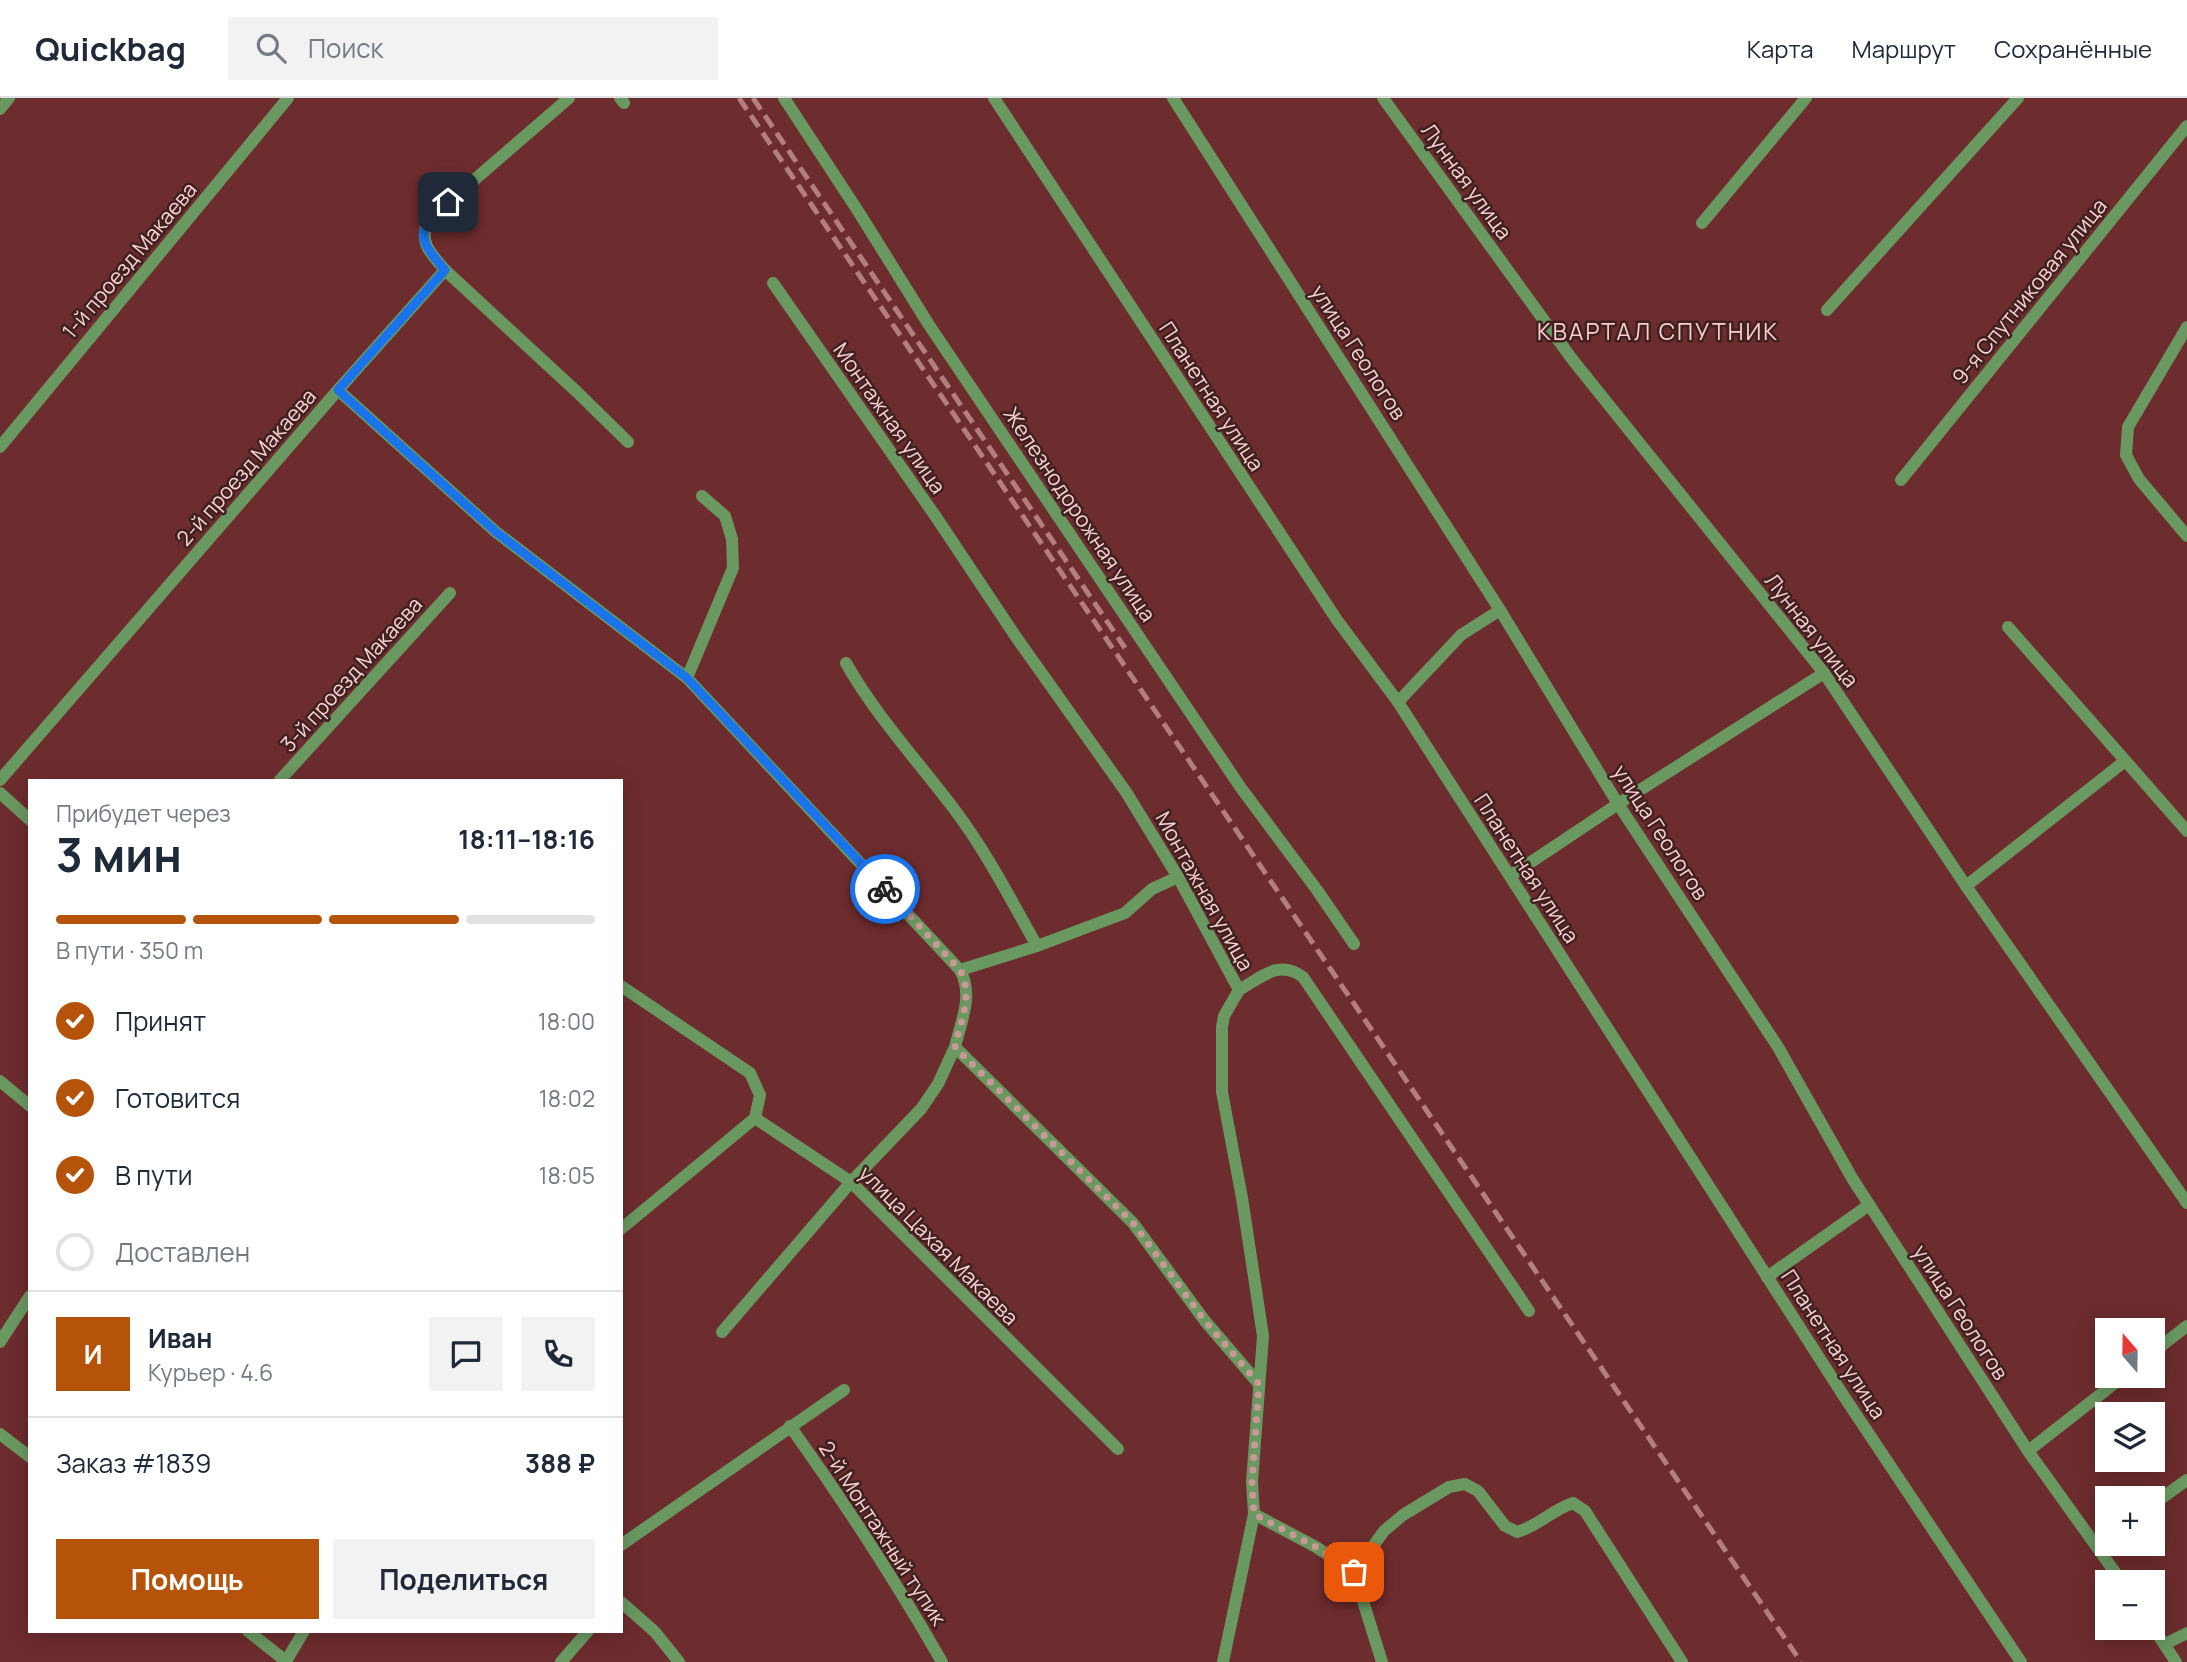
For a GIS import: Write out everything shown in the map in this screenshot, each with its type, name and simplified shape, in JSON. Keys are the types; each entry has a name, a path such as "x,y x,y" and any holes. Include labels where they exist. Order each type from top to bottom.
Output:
{"street":[{"path":"0,109 9,98"},
{"name":"1-й проезд Макаева","path":"0,447 288,98"},
{"path":"569,98 428,220 423,233 427,249 445,270 577,391 628,442"},
{"name":"Железнодорожная улица","path":"784,98 929,325 1241,788 1317,890 1353,944"},
{"name":"Планетная улица","path":"994,98 1337,621 1398,702 1767,1276 2021,1662"},
{"name":"улица Геологов","path":"1173,98 1500,610 1618,804 1778,1047 1869,1205 2028,1451 2095,1533"},
{"name":"Лунная улица","path":"1383,98 1572,359 1825,673 1966,886 2187,1203"},
{"path":"1702,223 1806,98"},
{"path":"1827,310 2018,98"},
{"name":"9-я Спутниковая улица","path":"1901,480 2187,127"},
{"name":"2-й проезд Макаева","path":"0,780 445,270"},
{"name":"Монтажная улица","path":"773,283 1126,792 1178,877 1239,990 1224,1016 1222,1082 1263,1336 1252,1482 1254,1514 1223,1662"},
{"path":"2187,327 2128,427 2126,455 2139,479 2187,536"},
{"path":"338,390 496,532 687,678 960,970 967,982 967,996 955,1047 938,1084 920,1110 851,1182 722,1332"},
{"path":"687,678 733,568 732,539 725,516 702,496"},
{"name":"3-й проезд Макаева","path":"281,779 450,593"},
{"path":"1398,702 1461,635 1500,610"},
{"path":"2008,627 2187,831"},
{"path":"846,663 880,716 954,810 981,850 1037,946"},
{"path":"1510,876 1825,673"},
{"path":"1966,886 2125,761"},
{"path":"0,793 28,818"},
{"path":"960,970 1037,946 1125,913 1152,889 1178,877"},
{"path":"1239,990 1279,968 1291,968 1303,977 1529,1311"},
{"path":"623,987 750,1073 760,1095 755,1118 623,1226"},
{"path":"955,1047 1133,1223 1205,1321 1259,1384"},
{"path":"0,1081 28,1104"},
{"name":"улица Цахая Макаева","path":"755,1118 851,1182 1118,1449"},
{"path":"1767,1276 1869,1205"},
{"path":"0,1342 28,1299"},
{"path":"2165,1343 2187,1326"},
{"path":"2028,1451 2109,1388"},
{"path":"623,1544 844,1390"},
{"name":"2-й Монтажный тупик","path":"790,1426 886,1567 942,1662"},
{"path":"0,1434 28,1455"},
{"path":"2165,1496 2187,1480"},
{"path":"1354,1572 1384,1531 1449,1487 1465,1484 1478,1491 1505,1525 1517,1532 1532,1528 1558,1508 1573,1503 1585,1511 1682,1662"},
{"path":"1254,1514 1316,1547 1354,1572 1382,1662"},
{"path":"623,1604 656,1632 679,1662"},
{"path":"250,1633 286,1662 302,1633"},
{"path":"561,1662 585,1633"},
{"path":"2165,1644 2187,1633"},
{"path":"2162,1640 2176,1662"}],"railway":[{"path":"739,98 1801,1662"},
{"path":"753,98 1125,648"}],"way so far":[{"path":"885,889 960,970 967,982 965,1010 955,1047 1133,1223 1205,1321 1259,1384 1252,1482 1254,1514 1316,1547 1354,1572"}],"district":[{"name":"КВАРТАЛ СПУТНИК","path":"1658,331"}],"route":[{"path":"448,202 428,220 423,233 427,249 445,270 338,390 496,532 687,678 885,889"}]}
